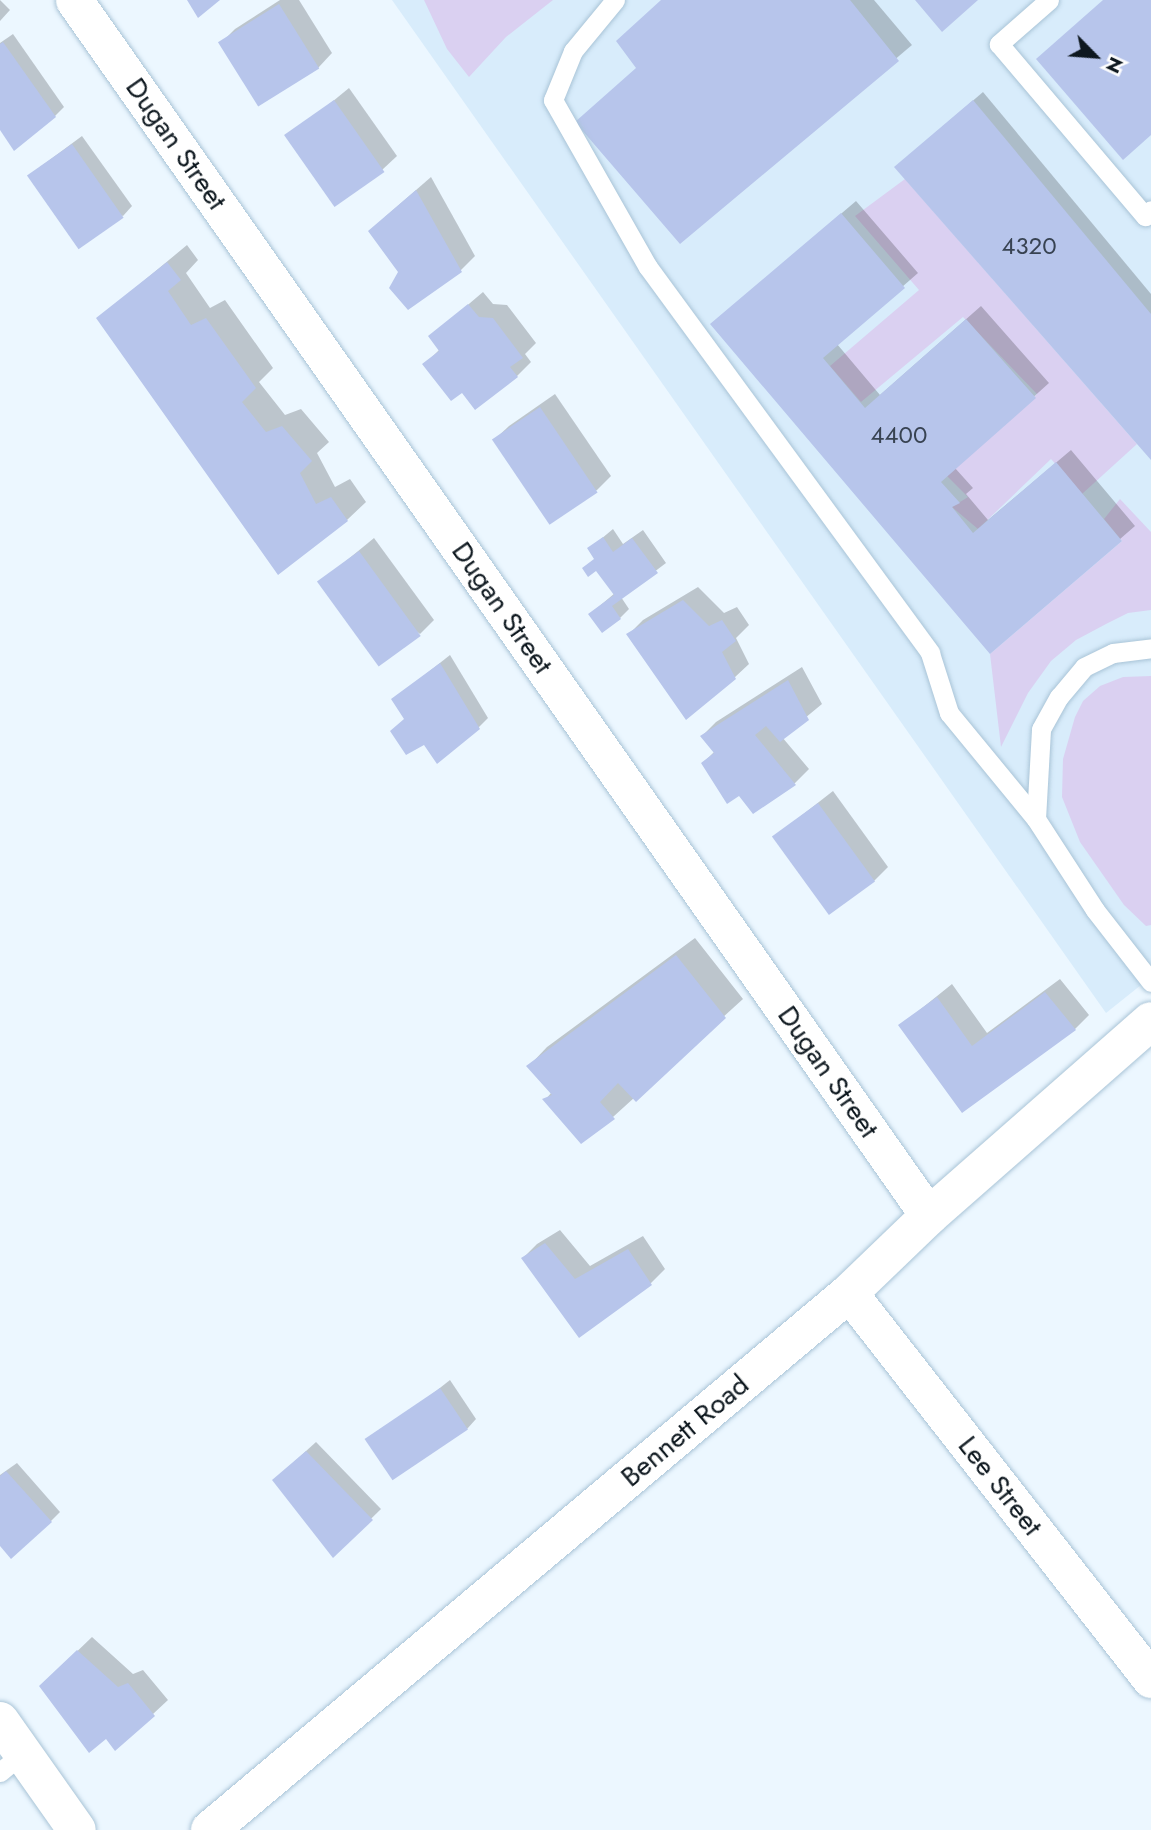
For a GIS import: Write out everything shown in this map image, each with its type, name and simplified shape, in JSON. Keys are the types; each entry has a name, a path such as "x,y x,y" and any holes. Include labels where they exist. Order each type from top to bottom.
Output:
{"street":[{"name":"Dugan Street","path":"74,0 929,1216"},
{"name":"Bennett Road","path":"210,1830 849,1293 929,1216 1151,1021"},
{"name":"Lee Street","path":"849,1293 1151,1679"},
{"path":"0,1721 11,1763 78,1830"}],"lane":[{"path":"615,0 573,51 553,100 648,267 930,653 949,713 1036,818 1095,910 1151,982"},
{"path":"1049,0 999,44 1144,216 1151,210"},
{"path":"1036,818 1041,729 1059,697 1084,667 1113,653 1151,648"}],"shaded area":[{"path":"392,0 1151,0 1151,977 1106,1013"},
{"path":"424,0 553,0 506,37 469,77 447,49"},
{"path":"905,179 1137,444 1082,494 1051,459 978,529 952,507 968,497 947,476 1037,394 963,317 861,402 830,366 919,290 855,216"},
{"path":"1120,499 1151,532 1151,610 1128,613 1106,624 1076,640 1051,661 1028,693 1001,747 990,654 1122,541 1104,519"},
{"path":"1151,676 1151,925 1146,926 1124,905 1080,842 1062,797 1063,759 1075,717 1083,701 1100,686 1123,677"}],"building":[{"path":"187,0 220,0 198,18"},
{"path":"661,0 850,0 899,61 680,244 575,122 636,68 616,41"},
{"path":"915,0 978,0 942,32"},
{"path":"1103,0 1151,0 1151,135 1123,160 1036,59"},
{"path":"279,4 319,68 258,107 218,42"},
{"path":"3,42 56,117 14,151 0,130 0,44"},
{"path":"334,100 384,172 335,207 284,135"},
{"path":"973,100 1151,314 1151,460 894,167"},
{"path":"72,144 124,218 79,249 27,176"},
{"path":"416,190 462,272 408,310 389,288 398,272 368,231"},
{"path":"841,213 905,288 823,358 865,408 966,319 1036,398 941,482 960,503 952,507 973,533 1056,462 1122,541 990,654 710,324"},
{"path":"167,262 181,280 168,291 191,325 206,318 256,388 242,402 266,432 282,426 312,461 300,473 316,504 331,497 348,521 278,575 96,318"},
{"path":"468,304 479,317 493,318 523,358 510,367 518,377 475,410 462,393 451,401 422,364 439,351 428,336"},
{"path":"540,407 598,492 550,525 492,439"},
{"path":"603,537 613,552 632,538 658,573 612,606 621,619 602,633 588,614 614,595 596,571 588,577 582,568 594,559 587,548"},
{"path":"359,551 421,636 379,667 317,582"},
{"path":"683,600 709,626 722,620 736,641 722,652 736,679 686,720 626,634"},
{"path":"440,663 480,729 437,764 424,745 406,755 390,731 404,719 391,699"},
{"path":"788,680 809,720 780,742 766,726 755,735 796,785 753,814 739,796 727,804 701,763 714,753 700,736"},
{"path":"818,803 875,881 829,915 772,837"},
{"path":"676,955 726,1018 636,1102 618,1083 600,1102 615,1119 581,1144 542,1099 552,1095 526,1066"},
{"path":"1045,992 1076,1030 962,1113 898,1025 937,997 972,1046"},
{"path":"545,1243 575,1279 628,1249 652,1285 579,1338 521,1258"},
{"path":"440,1388 468,1429 393,1480 365,1439"},
{"path":"306,1451 373,1520 333,1558 272,1480"},
{"path":"6,1471 52,1522 11,1559 0,1546 0,1476"},
{"path":"77,1650 118,1687 128,1683 155,1716 115,1751 106,1739 89,1753 39,1686"}]}
